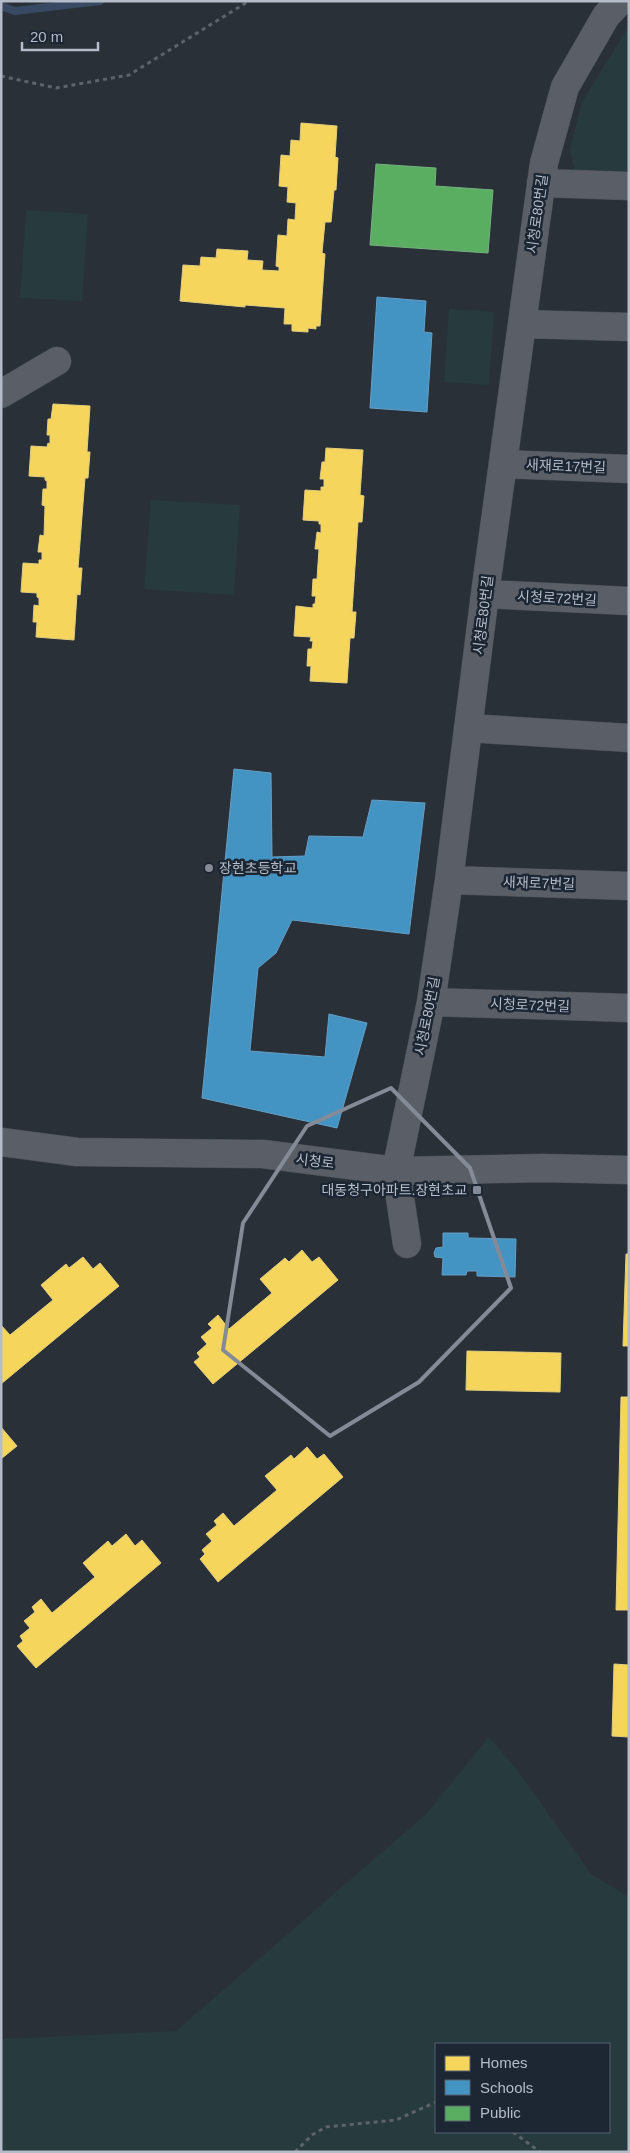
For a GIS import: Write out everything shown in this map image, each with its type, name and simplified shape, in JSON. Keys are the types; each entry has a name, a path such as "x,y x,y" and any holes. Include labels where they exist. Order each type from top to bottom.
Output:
{"street":[{"name":"시청로80번길","path":"407,1244 396,1171 431,1002 449,880 485,594 544,163 565,87 606,16 620,1"},
{"path":"541,183 629,186"},
{"path":"522,324 629,327"},
{"path":"1,394 57,361"},
{"name":"새재로17번길","path":"503,464 629,469"},
{"name":"시청로72번길","path":"485,594 629,601"},
{"path":"468,728 629,738"},
{"name":"새재로7번길","path":"449,880 629,886"},
{"name":"시청로72번길","path":"431,1002 629,1008"},
{"name":"시청로","path":"1,1142 77,1152 263,1154 396,1171 543,1168 629,1170"}],"path":[{"path":"1,76 56,88 129,75 249,1"},
{"path":"295,2152 312,2135 326,2127 396,2120 435,2102"},
{"path":"514,2133 540,2152"}],"highlighted area":[{"path":"391,1088 470,1168 511,1288 419,1382 330,1436 223,1350 243,1223 307,1126"}],"green space":[{"path":"629,26 629,172 575,172 570,150 582,102"},
{"path":"26,210 88,214 82,301 20,298"},
{"path":"449,309 494,312 489,385 444,382"},
{"path":"151,500 240,505 234,595 144,589"},
{"path":"489,1737 518,1771 591,1874 629,1897 629,2152 1,2152 1,2039 176,2031 426,1814"}],"building: Homes":[{"path":"301,123 337,126 335,157 338,158 336,190 334,190 331,222 325,222 322,253 325,254 320,326 316,326 316,329 308,328 308,332 292,331 292,324 284,324 285,308 245,305 245,307 180,301 183,265 200,266 201,257 216,258 217,249 248,251 247,260 263,261 262,270 279,271 279,267 276,266 278,235 287,236 288,219 295,220 296,203 287,202 288,187 279,186 281,155 290,156 291,140 300,141"},
{"path":"53,404 90,406 87,452 90,452 88,478 85,478 78,568 82,568 80,595 77,594 74,640 36,637 37,622 33,622 34,605 39,606 39,598 37,593 21,592 23,563 39,564 39,560 42,560 42,552 38,552 40,535 44,536 45,506 42,505 43,489 47,489 47,481 45,477 29,476 31,446 47,447 48,443 50,444 50,435 47,435 48,419 51,419"},
{"path":"326,448 363,450 360,495 364,496 362,522 358,522 352,612 356,612 354,638 350,638 347,683 310,681 311,666 307,666 308,649 312,649 313,641 310,641 311,637 294,636 296,606 313,608 313,604 315,604 316,596 312,596 313,579 317,579 319,549 315,549 317,532 321,533 321,524 319,524 319,521 303,520 305,490 321,491 321,487 324,487 324,479 320,479 322,462 325,462"},
{"path":"302,1250 312,1262 319,1257 338,1280 213,1384 194,1362 200,1357 197,1353 207,1344 201,1337 212,1328 208,1324 218,1315 229,1329 272,1293 260,1279 285,1258 289,1262"},
{"path":"626,1254 629,1254 629,1346 623,1346"},
{"path":"83,1257 93,1269 100,1263 119,1286 1,1384 1,1325 10,1335 53,1300 41,1285 66,1264 69,1268"},
{"path":"467,1351 561,1353 560,1392 466,1390"},
{"path":"621,1397 629,1397 629,1610 616,1610"},
{"path":"1,1427 17,1446 1,1459"},
{"path":"307,1447 317,1459 324,1454 343,1477 218,1582 200,1559 205,1554 202,1550 212,1541 206,1534 217,1525 214,1521 223,1513 234,1526 277,1490 265,1476 291,1455 294,1459"},
{"path":"126,1534 135,1546 142,1540 161,1563 36,1668 17,1646 23,1641 20,1636 30,1628 24,1621 35,1612 32,1607 41,1599 52,1613 95,1577 83,1563 108,1541 112,1546"},
{"path":"614,1664 629,1665 629,1737 612,1736"}],"building: Schools":[{"path":"377,297 426,301 424,332 432,333 427,412 370,408"},
{"name":"장현초등학교","path":"234,769 271,773 272,857 305,856 309,836 363,837 372,800 425,803 409,934 292,920 276,953 258,968 250,1051 325,1057 329,1014 367,1023 337,1128 202,1098"},
{"path":"443,1233 468,1233 468,1238 516,1239 515,1277 477,1276 477,1271 467,1271 466,1275 442,1275 443,1258 435,1257 434,1253 436,1248 443,1247"}],"building: Public":[{"path":"376,164 436,168 435,186 493,190 488,253 370,245"}],"waterway":[{"path":"1,6 15,11 100,1"}],"place":[{"name":"장현초등학교","path":"209,868"},
{"name":"대동청구아파트.장현초교","path":"477,1190"}]}
